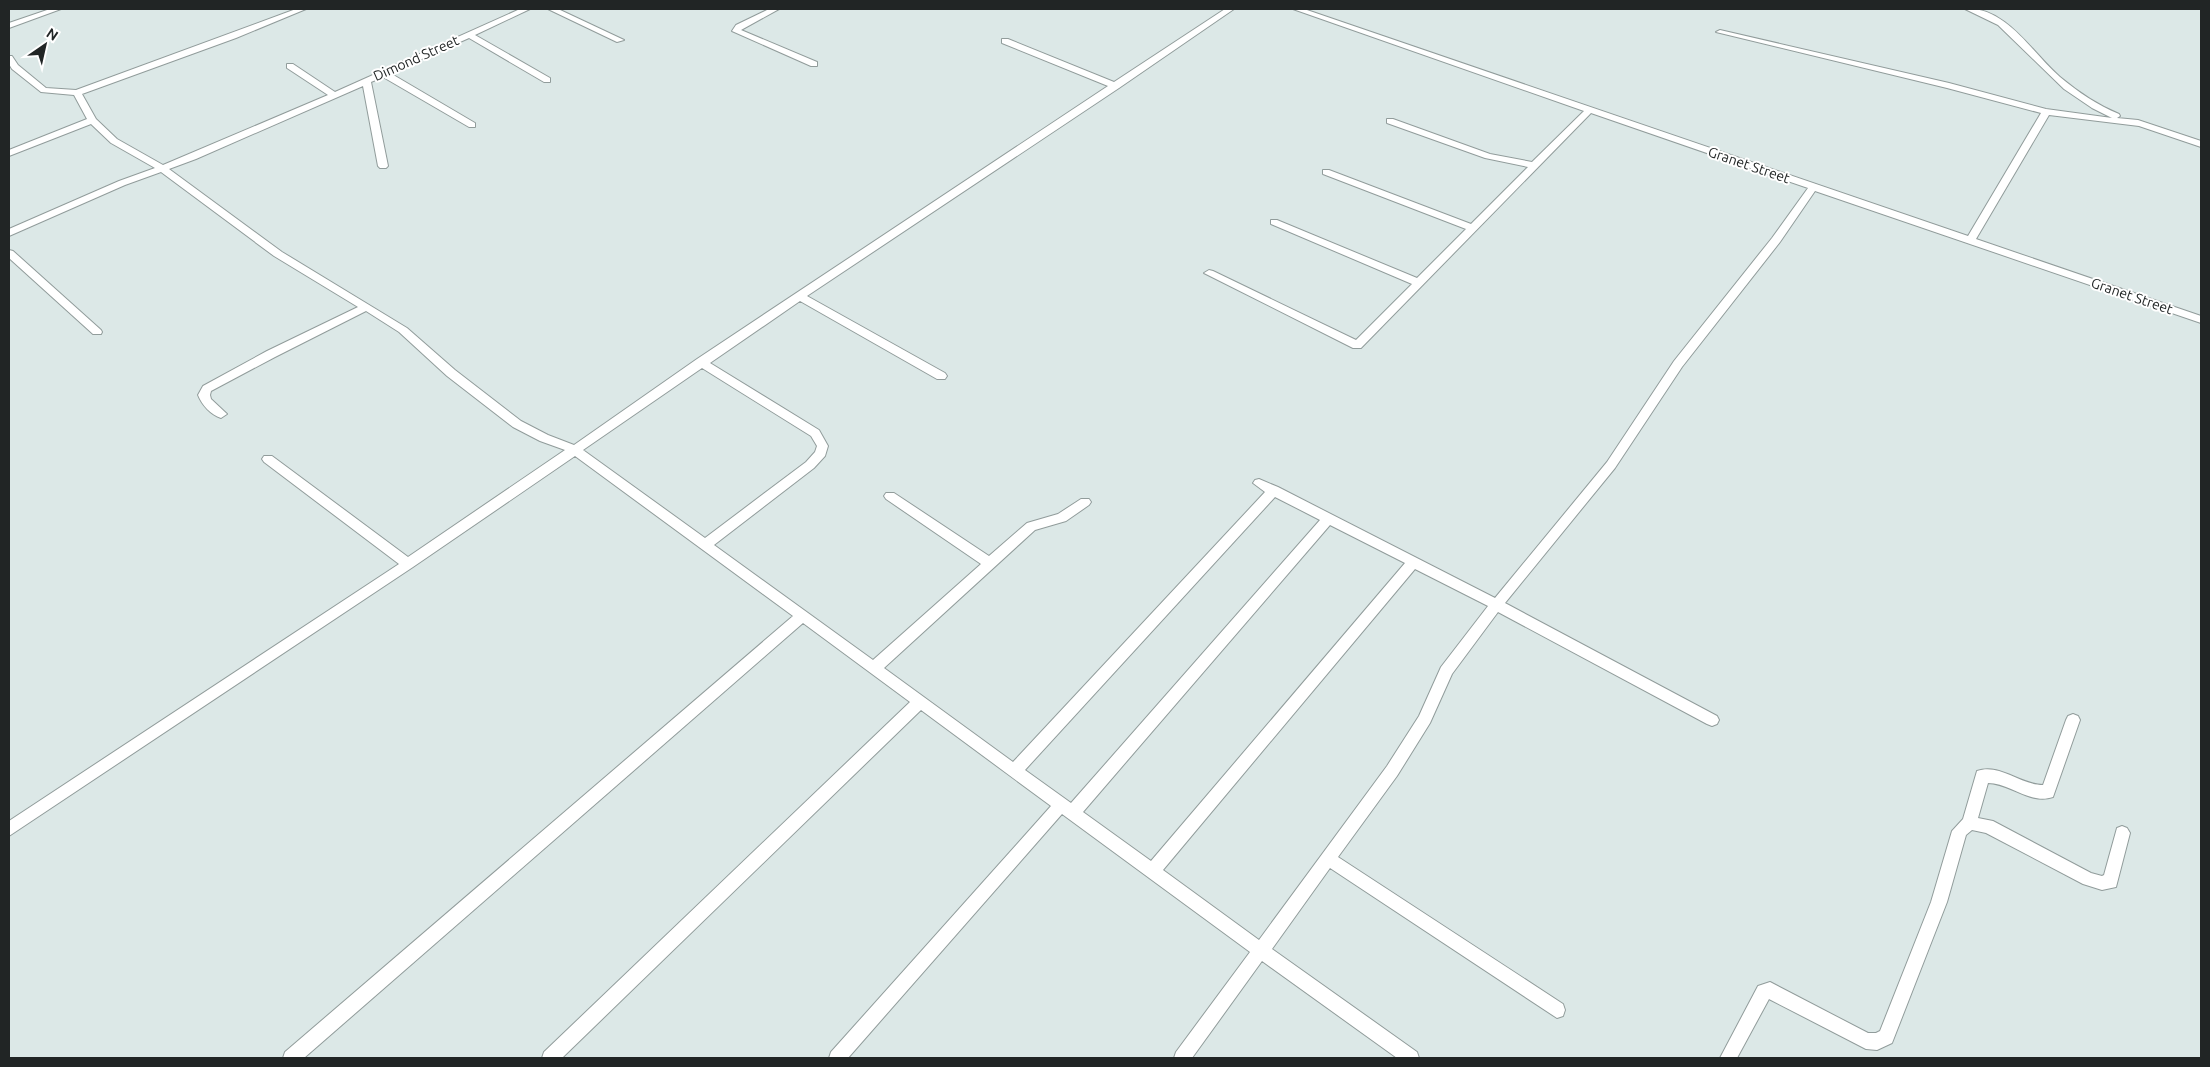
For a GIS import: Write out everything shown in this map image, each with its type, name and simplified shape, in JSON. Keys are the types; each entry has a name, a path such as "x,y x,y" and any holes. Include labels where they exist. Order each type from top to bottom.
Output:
{"street":[{"path":"9,26 57,9"},
{"path":"9,58 15,67 44,90 77,93 234,36 302,9"},
{"name":"Dimond Street","path":"160,168 193,157 306,108 526,9"},
{"path":"552,9 620,40"},
{"path":"775,9 739,27 736,31 814,64"},
{"path":"9,830 151,733 408,564 799,296 1230,9"},
{"name":"Granet Street","path":"1297,9 2201,320"},
{"path":"1969,9 1984,11 2002,24 2047,69 2100,110 2201,144"},
{"path":"1720,32 1948,86 2046,112 2142,124"},
{"path":"468,34 547,80"},
{"path":"1005,41 1116,86"},
{"path":"290,66 334,95"},
{"path":"382,73 472,126"},
{"path":"366,80 383,166"},
{"path":"77,93 92,120 122,147 160,168 269,249 304,268 408,334 494,408 530,432 574,449 1152,872 1411,1058"},
{"path":"1208,273 1357,345 1589,110"},
{"path":"1970,241 2046,112"},
{"path":"9,153 92,120"},
{"path":"1390,121 1488,156 1534,165"},
{"path":"9,233 160,168"},
{"path":"1326,172 1472,228"},
{"path":"1182,1058 1329,859 1409,746 1425,719 1446,671 1495,604 1610,464 1678,364 1776,240 1813,187"},
{"path":"1274,222 1419,283"},
{"path":"9,253 97,332"},
{"path":"799,296 941,376"},
{"path":"221,414 206,401 204,395 208,389 271,354 366,307"},
{"path":"701,362 814,433 822,440 823,449 810,465 705,545"},
{"path":"268,459 408,564"},
{"path":"1259,483 1414,561 1712,720"},
{"path":"1014,771 1274,490"},
{"path":"890,496 990,563"},
{"path":"874,668 1031,526 1062,518 1085,502"},
{"path":"837,1058 1066,809 1329,518"},
{"path":"1152,872 1414,561"},
{"path":"291,1058 802,616"},
{"path":"550,1058 920,702"},
{"path":"1728,1058 1764,992 1770,990 1866,1041 1877,1042 1886,1037 1939,902 1960,831 1969,823 1982,776 1994,775 2037,793 2048,792 2072,720"},
{"path":"1969,823 1988,826 2088,879 2102,883 2110,882 2122,833"},
{"path":"1329,859 1557,1010"}]}
